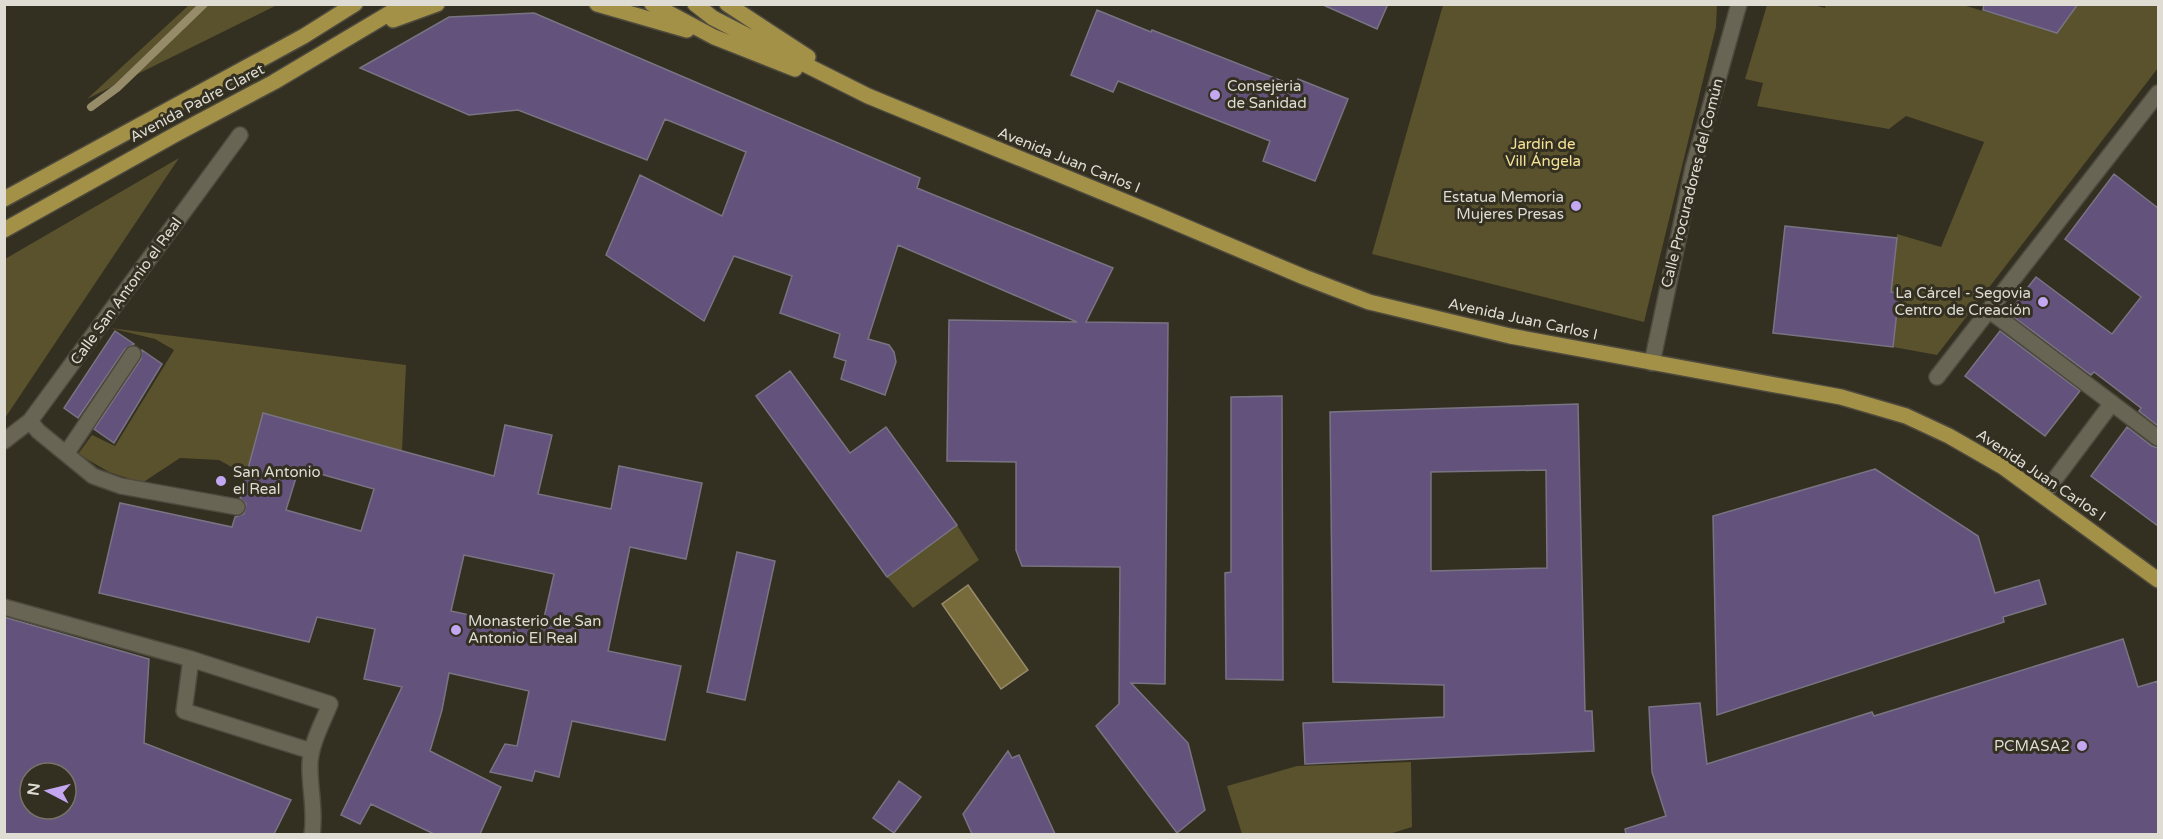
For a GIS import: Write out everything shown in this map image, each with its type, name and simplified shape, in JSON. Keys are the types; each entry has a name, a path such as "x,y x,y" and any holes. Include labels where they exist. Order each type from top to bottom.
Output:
{"main road":[{"name":"Avenida Padre Claret","path":"4,199 304,36 355,4"},
{"name":"Avenida Padre Claret","path":"4,230 168,138 274,82 405,4"},
{"path":"354,36 437,4"},
{"path":"597,4 714,37"},
{"name":"Avenida Juan Carlos I","path":"652,4 743,50 868,96"},
{"name":"Avenida Juan Carlos I","path":"695,4 713,18 868,96 1369,302 1510,336 1841,396 1906,416 1978,451 2043,495 2158,580"},
{"path":"727,4 868,96"}],"street":[{"name":"Calle Procuradores del Común","path":"1652,363 1698,146 1739,4"},
{"path":"1937,377 2158,93"},
{"name":"Calle San Antonio el Real","path":"4,441 30,421 240,135"},
{"path":"1990,311 2158,438"},
{"path":"66,454 133,354"},
{"path":"2043,495 2112,403"},
{"path":"30,421 38,431 93,476 121,486 237,507"},
{"path":"4,607 191,659 330,704 311,751 312,834"},
{"path":"191,659 184,711 311,751"}],"green space":[{"path":"1826,4 1963,5 2057,33 2078,5 2158,5 2158,68 1937,355 1893,347 1899,294 1891,292 1897,234 1941,247 1984,142 1906,116 1889,129 1757,106 1763,83 1745,79 1767,5 1813,5 1825,8"},
{"path":"189,5 277,5 87,99"},
{"name":"Jardín de Vill Ángela","path":"1443,5 1717,5 1716,27 1644,322 1372,254"},
{"path":"179,158 5,418 5,259"},
{"path":"110,328 406,365 402,451 263,413 246,475 219,460 180,458 142,483 109,472 78,454 92,435 115,446 174,350 155,339"},
{"path":"957,525 979,560 913,608 887,577"},
{"path":"1411,762 1412,827 1389,834 1242,834 1227,786 1297,766"}],"shaded area":[{"path":"968,585 1028,670 1001,689 942,604"}],"building":[{"path":"1321,4 1388,4 1377,29"},
{"path":"1984,4 2078,4 2057,33 1983,10"},
{"name":"Consejeria de Sanidad","path":"1097,10 1295,86 1298,79 1348,99 1315,181 1263,161 1270,141 1118,81 1113,92 1071,75"},
{"path":"534,13 920,178 917,188 1113,268 1086,322 1168,323 1165,684 1131,683 1188,743 1205,810 1177,833 1096,726 1119,704 1120,567 1022,566 1016,550 1016,462 947,461 949,320 1077,322 898,245 868,339 889,345 894,352 896,362 885,395 841,379 846,361 834,357 840,334 780,313 792,276 734,256 704,321 606,255 640,175 722,216 746,152 665,119 647,160 518,110 469,115 360,68 449,17"},
{"name":"La Cárcel - Segovia Centro de Creación","path":"2114,174 2158,208 2158,426 2139,411 2141,408 2094,372 2091,375 2011,315 2015,311 2012,308 2036,277 2112,334 2141,297 2065,239"},
{"path":"1785,226 1897,238 1891,292 1899,293 1893,347 1773,333"},
{"path":"115,331 134,344 125,349 78,418 64,408"},
{"path":"2000,331 2080,391 2045,436 1965,376"},
{"path":"142,350 162,364 114,443 94,429 141,359"},
{"path":"790,371 850,453 886,427 957,525 887,577 756,396"},
{"path":"1282,396 1283,680 1226,679 1225,573 1231,572 1231,397"},
{"path":"1578,404 1585,711 1592,711 1594,751 1305,764 1303,723 1444,717 1444,685 1333,682 1330,412","holes":["1546,470 1547,568 1431,571 1431,472"]},
{"name":"Monasterio de San Antonio El Real","path":"263,413 494,476 505,425 552,435 538,494 611,509 619,466 702,483 686,559 630,547 608,651 681,666 665,740 572,721 559,777 535,771 532,781 490,772 505,744 517,746 529,691 449,673 442,710 430,751 501,787 480,834 434,834 371,804 360,824 341,815 402,687 364,679 375,629 317,617 309,642 99,593 120,503 232,527 235,517 244,514 246,504 240,498","holes":["299,468 374,489 361,531 286,510","464,555 554,574 541,631 451,611"]},
{"path":"2127,427 2158,448 2158,526 2091,476"},
{"path":"1875,469 1978,536 1995,593 2039,580 2046,604 2003,617 2004,622 1717,715 1713,516"},
{"path":"737,552 775,561 745,700 707,692"},
{"path":"4,617 149,659 144,743 291,800 274,834 4,834"},
{"name":"PCMASA2","path":"2123,639 2138,687 2158,681 2158,834 1626,834 1625,829 1666,816 1652,772 1649,707 1700,703 1707,764 1872,712 1874,716"},
{"path":"1008,751 1012,758 1019,755 1055,834 972,834 963,814"},
{"path":"899,781 921,797 894,833 873,818"}],"waterway":[{"path":"91,107 117,88 204,4"}],"place":[{"name":"Consejeria de Sanidad","path":"1215,95"},
{"name":"Estatua Memoria Mujeres Presas","path":"1576,206"},
{"name":"La Cárcel - Segovia Centro de Creación","path":"2043,302"},
{"name":"San Antonio el Real","path":"221,481"},
{"name":"Monasterio de San Antonio El Real","path":"456,630"},
{"name":"PCMASA2","path":"2082,746"}]}
